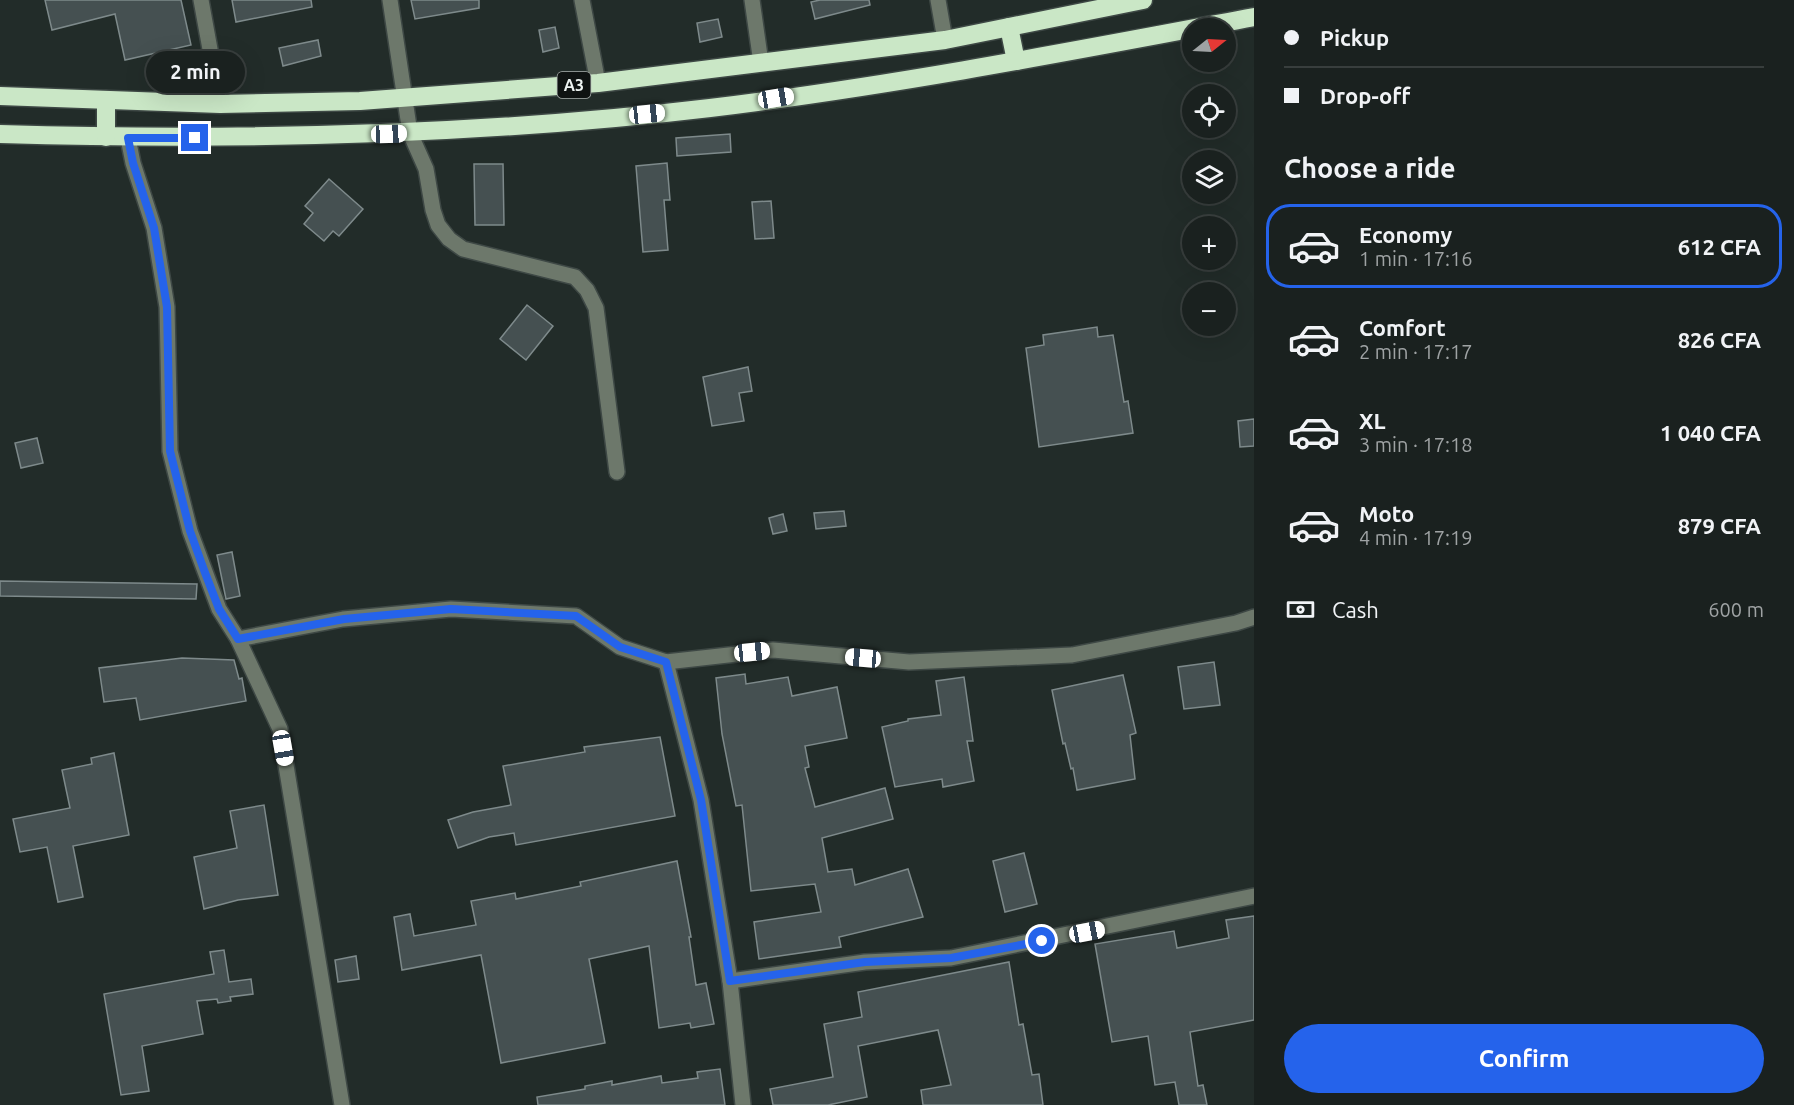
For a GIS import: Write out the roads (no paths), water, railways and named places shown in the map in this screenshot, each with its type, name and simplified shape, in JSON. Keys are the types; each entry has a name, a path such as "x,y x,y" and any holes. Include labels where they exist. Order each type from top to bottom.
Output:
{"highway":[{"name":"A3","path":"0,96 219,104 406,97 598,83 945,40 1132,1"},
{"name":"A3","path":"0,134 128,138 239,138 410,133 711,108 1016,61 1254,17"},
{"path":"1009,27 1016,61"},
{"path":"106,100 106,137"}],"street":[{"path":"201,0 219,104"},
{"path":"390,0 410,133 426,169 438,225 449,239 463,249 575,277 587,290 596,309 617,472"},
{"path":"582,0 598,83"},
{"path":"752,0 762,63"},
{"path":"938,0 945,40"},
{"path":"128,138 133,163 154,228 167,307 170,451 190,531 219,609 238,639 280,729 342,1105"},
{"path":"238,639 344,619 451,609 576,616 620,647 666,662 773,650 909,662 1072,655 1236,623 1254,617"},
{"path":"666,662 701,800 730,981 743,1105"},
{"path":"730,981 865,962 951,958 1132,923 1254,896"}]}
